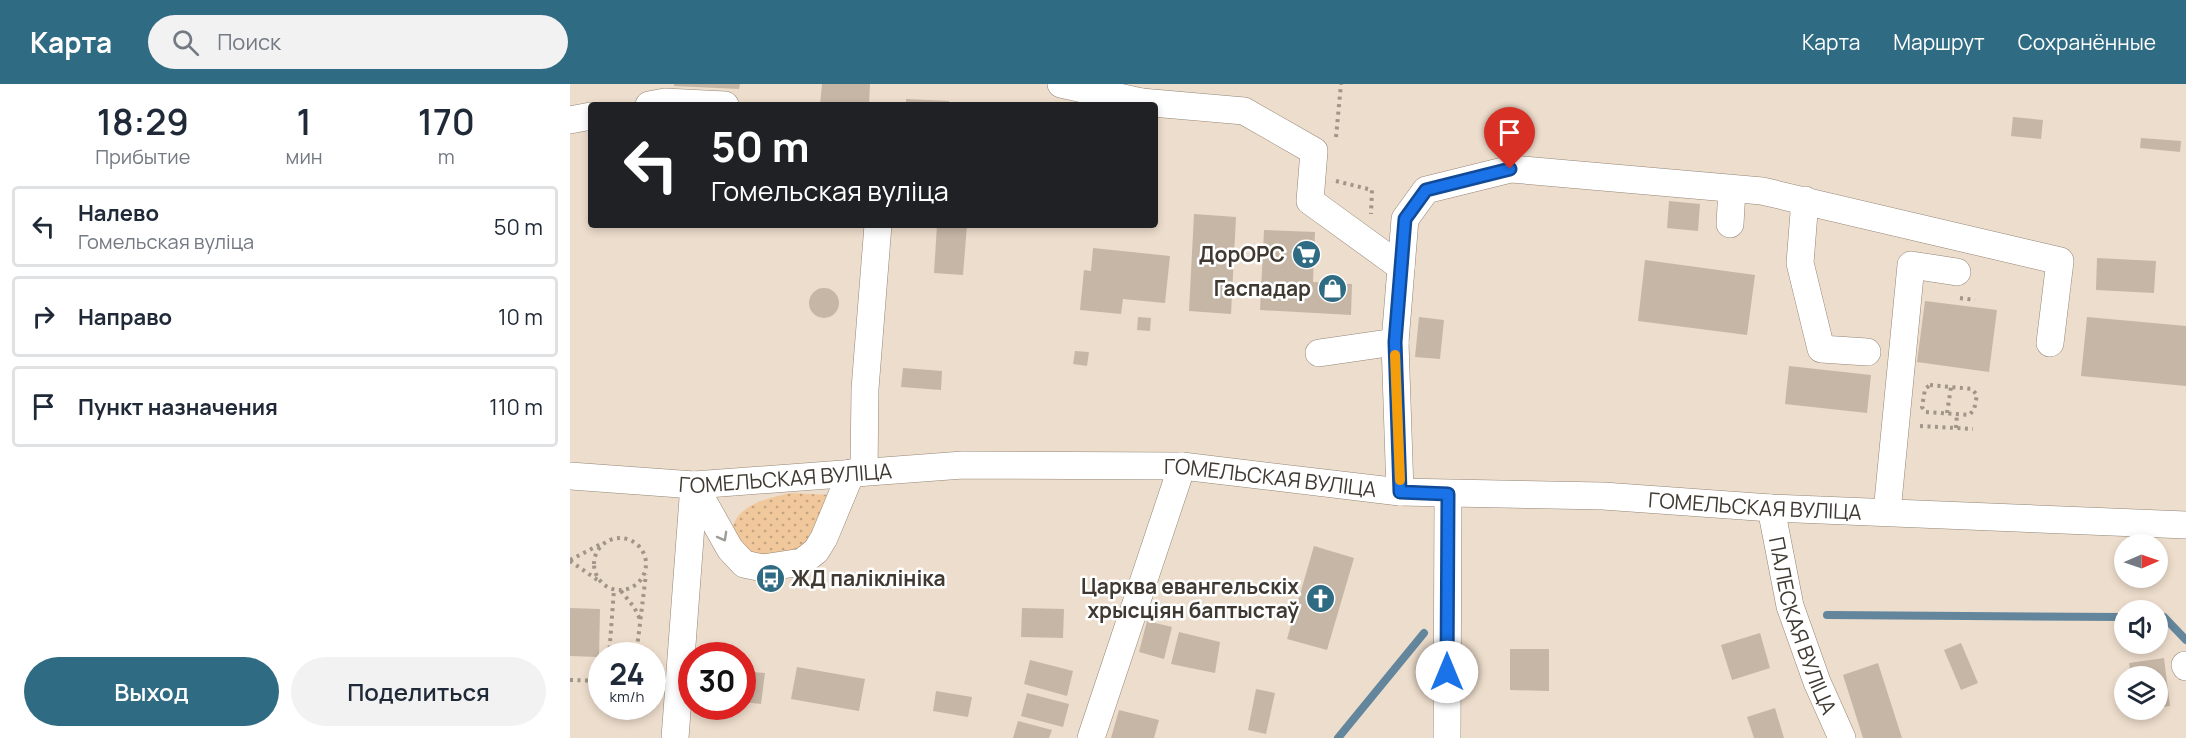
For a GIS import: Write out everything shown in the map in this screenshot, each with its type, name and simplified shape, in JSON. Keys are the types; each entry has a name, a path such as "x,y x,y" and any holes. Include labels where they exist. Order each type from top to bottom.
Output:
{"street":[{"path":"1061,84 1132,102"},
{"path":"1158,105 1244,111 1314,151 1310,201 1401,267"},
{"path":"570,120 588,117"},
{"path":"1400,492 1395,342 1405,219 1426,190 1510,169 1762,191 2060,261 2050,343"},
{"path":"1730,224 1732,189"},
{"path":"1805,200 1800,263 1821,349 1867,352"},
{"path":"694,486 730,549 744,564 763,568 802,562 816,551 857,473 878,228"},
{"path":"1887,512 1911,265 1957,272"},
{"path":"1319,353 1395,342"},
{"name":"ГОМЕЛЬСКАЯ ВУЛІЦА","path":"570,476 694,486 963,465 1182,466 1400,492 1603,496 1771,508 2186,525"},
{"path":"1091,738 1182,466"},
{"path":"675,738 694,486"},
{"path":"1447,738 1448,494"},
{"name":"ПАЛЕСКАЯ ВУЛІЦА","path":"1771,508 1791,606 1817,682 1842,738"}],"path":[{"path":"1335,148 1341,84"},
{"path":"1332,180 1372,190 1371,215"},
{"path":"1930,384 1950,387 1972,389 1977,395 1974,410 1969,415 1925,412 1922,407 1925,389 1930,384"},
{"path":"1947,413 1950,387"},
{"path":"1956,428 1957,414"},
{"path":"1916,426 1973,429"},
{"path":"639,642 646,567 643,550 637,544 621,538 605,542 570,560 599,581 620,591 639,583 646,567"},
{"path":"599,581 593,565 594,556 605,542"},
{"path":"610,642 614,590"},
{"path":"620,591 634,607 641,620"},
{"path":"570,680 588,681"}],"shaded area":[{"path":"791,493 831,495 820,522 804,545 796,551 783,555 753,555 733,538 734,523 744,510 759,502"}],"building":[{"path":"674,84 740,84 739,89 674,86"},
{"path":"822,84 870,84 869,102 820,102"},
{"path":"906,99 949,101 949,102 906,102"},
{"path":"2013,117 2043,120 2041,139 2011,136"},
{"path":"2141,138 2181,141 2180,152 2140,148"},
{"path":"1669,201 1700,204 1698,231 1667,228"},
{"path":"1194,214 1236,217 1231,314 1189,311"},
{"path":"937,228 967,228 963,275 934,273"},
{"path":"1264,230 1315,232 1313,282 1352,284 1351,315 1260,310"},
{"path":"1093,248 1170,256 1165,303 1123,299 1121,314 1080,310 1084,270 1091,271"},
{"path":"2097,258 2156,261 2154,293 2096,290"},
{"path":"1645,260 1755,275 1747,335 1638,321"},
{"path":"824,288 835,292 839,303 835,314 824,318 813,314 809,303 813,292"},
{"path":"1925,301 1997,310 1989,372 1917,362"},
{"path":"1138,317 1151,318 1150,331 1137,330"},
{"path":"1419,317 1444,320 1440,359 1415,357"},
{"path":"2087,317 2186,326 2186,386 2081,376"},
{"path":"1075,351 1089,352 1087,366 1073,364"},
{"path":"1789,366 1871,375 1867,413 1785,404"},
{"path":"903,368 942,371 941,390 901,387"},
{"name":"Царква евангельскіх хрысціян баптыстаў","path":"1314,546 1354,558 1327,650 1287,639"},
{"path":"570,608 600,609 599,642 588,642 588,657 570,656"},
{"path":"1022,608 1064,609 1063,638 1021,637"},
{"path":"1147,621 1172,627 1164,659 1139,652"},
{"path":"1179,632 1220,642 1215,673 1171,664"},
{"path":"1760,633 1770,668 1732,680 1721,645"},
{"path":"1961,643 1978,683 1961,690 1944,650"},
{"path":"1510,649 1549,649 1549,691 1510,690"},
{"path":"2164,658 2165,666 2129,666 2129,663"},
{"path":"1030,660 1073,671 1067,696 1024,684"},
{"path":"1878,663 1902,738 1863,738 1843,675"},
{"path":"797,667 865,679 859,711 791,699"},
{"path":"756,672 765,673 761,704 756,703"},
{"path":"1256,689 1275,693 1266,734 1248,730"},
{"path":"936,691 972,697 968,717 933,711"},
{"path":"1027,693 1069,704 1063,727 1021,716"},
{"path":"1775,708 1784,738 1754,738 1747,717"},
{"path":"1119,710 1159,720 1154,738 1111,738"},
{"path":"1018,721 1052,730 1049,738 1013,738"}],"waterway":[{"path":"1827,615 2114,617"},
{"path":"2168,621 2186,640"},
{"path":"1338,738 1424,633"}],"slow traffic":[{"path":"1395,355 1400,480"}],"place":[{"name":"ДорОРС","path":"1306,254"},
{"name":"Гаспадар","path":"1332,288"},
{"name":"ЖД паліклініка","path":"770,578"},
{"name":"Царква евангельскіх хрысціян баптыстаў","path":"1320,598"}],"route":[{"path":"1447,672 1448,494 1400,492 1395,342 1405,219 1426,190 1510,169"}]}
